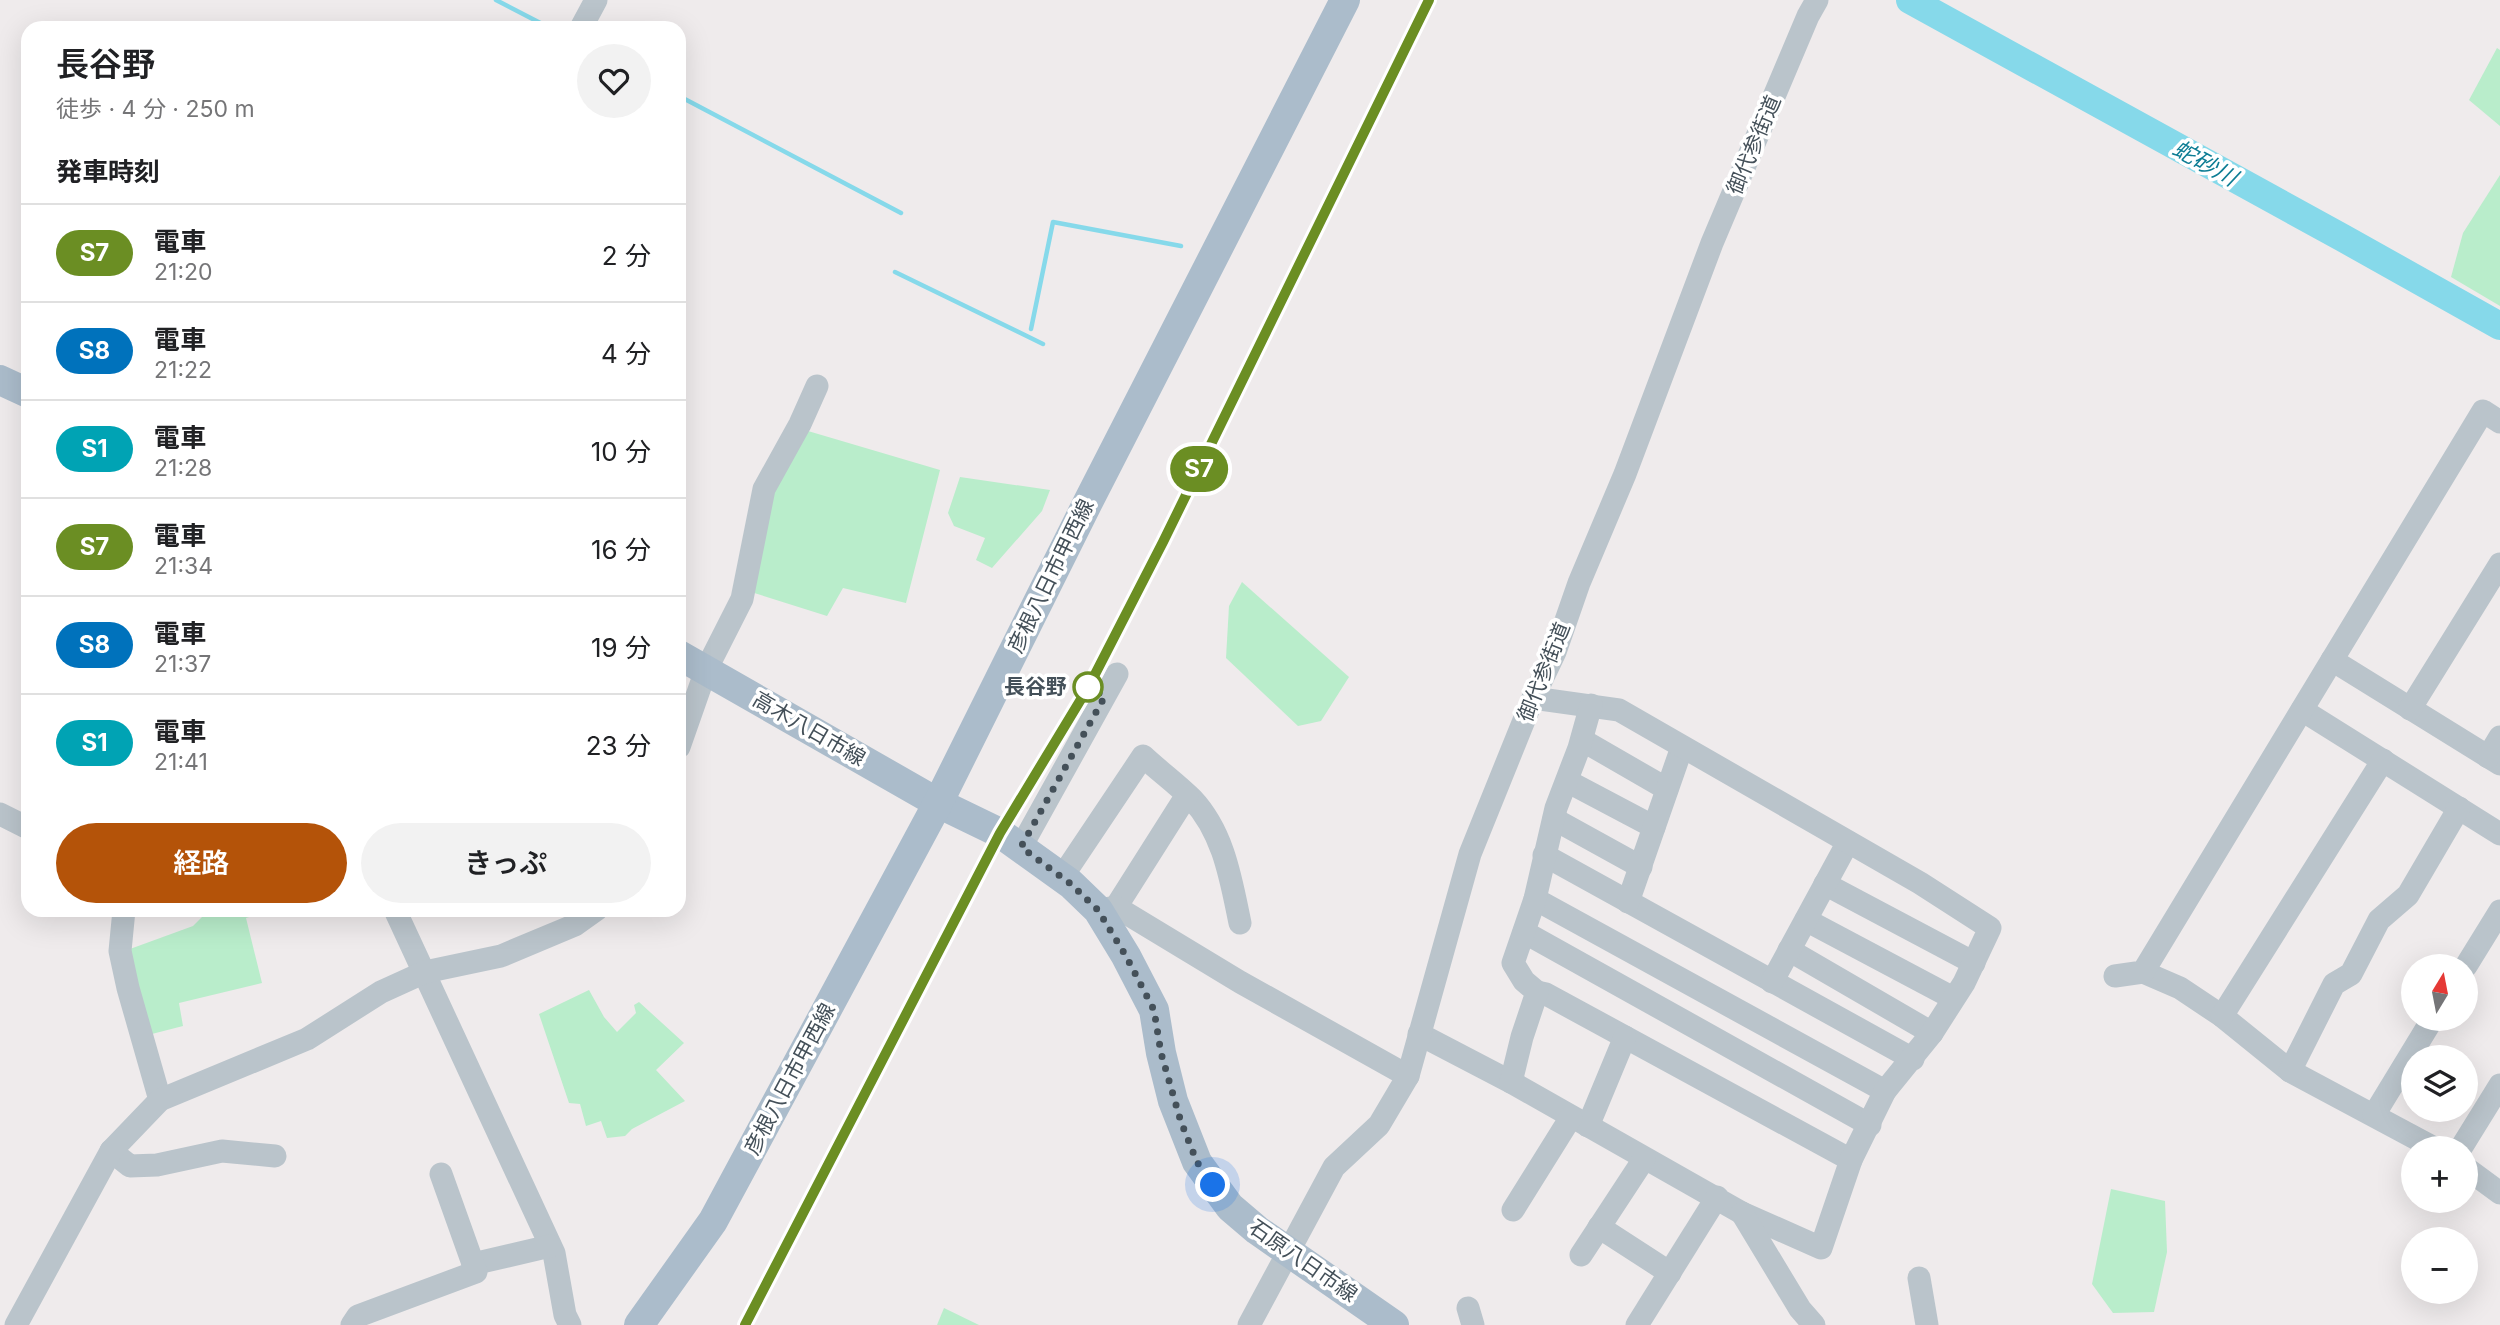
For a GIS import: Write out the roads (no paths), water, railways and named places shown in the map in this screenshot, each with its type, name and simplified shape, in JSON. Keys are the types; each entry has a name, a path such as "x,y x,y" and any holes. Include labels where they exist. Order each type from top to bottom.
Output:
{"main road":[{"name":"彦根八日市甲西線","path":"639,1325 713,1221 938,803 1094,489 1345,0"},
{"path":"0,380 21,390"},
{"name":"高木八日市線","path":"686,658 938,803"},
{"name":"石原八日市線","path":"938,803 1000,833 1107,909 1126,956 1154,1010 1161,1053 1174,1101 1197,1162 1230,1207 1257,1230 1394,1325"}],"street":[{"path":"585,21 596,0"},
{"name":"御代参街道","path":"1249,1325 1334,1167 1379,1125 1408,1076 1470,854 1533,698 1555,652 1579,583 1625,474 1713,243 1817,0"},
{"path":"686,727 706,670 742,599 764,489 800,424 817,386"},
{"path":"2143,972 2483,411 2500,422"},
{"path":"2410,709 2500,564"},
{"path":"2332,660 2494,760 2500,737"},
{"path":"1021,847 1117,674"},
{"path":"1419,1034 1511,1082 1742,1213 1821,1248 1851,1160 1885,1091 1932,1033 1974,963 1990,928 1920,883 1619,710 1533,698"},
{"path":"1591,705 1582,740 1554,819 1535,899 1513,963 1524,981 1537,992 1546,993 1851,1160"},
{"path":"2302,710 2500,834"},
{"path":"1582,740 1667,789"},
{"path":"1628,902 1682,747"},
{"path":"1062,877 1143,757 1187,795 1210,824 1228,863 1240,923"},
{"path":"2222,1016 2383,760"},
{"path":"1567,781 1654,827"},
{"path":"1187,795 1107,909 1408,1076"},
{"path":"2290,1070 2334,984 2351,974 2379,920 2409,895 2459,808"},
{"path":"0,814 21,824"},
{"path":"1554,819 1640,867"},
{"path":"1772,982 1848,842"},
{"path":"1544,856 1913,1059"},
{"path":"1825,884 1974,963"},
{"path":"1535,899 1885,1091"},
{"path":"2474,954 2500,911"},
{"path":"123,917 120,951 160,1100"},
{"path":"398,917 551,1246 565,1315 570,1325"},
{"path":"16,1325 111,1151 160,1100 307,1039 381,992 425,972 501,956 575,925 586,917"},
{"path":"1806,920 1953,998"},
{"path":"1524,932 1870,1125"},
{"path":"1789,950 1932,1033"},
{"path":"2115,976 2143,972 2180,988 2222,1016 2290,1070 2412,1136"},
{"path":"1511,1082 1537,992"},
{"path":"2374,1115 2426,1031"},
{"path":"1513,1210 1579,1122 1625,1037"},
{"path":"2468,1136 2500,1085"},
{"path":"111,1151 130,1166 157,1165 222,1151 275,1156"},
{"path":"1581,1255 1644,1159"},
{"path":"352,1325 358,1316 476,1272 441,1174"},
{"path":"2478,1177 2500,1193"},
{"path":"1637,1325 1717,1198"},
{"path":"1742,1213 1809,1323"},
{"path":"1599,1227 1670,1273"},
{"path":"473,1264 551,1246"},
{"path":"1919,1278 1927,1325"}],"waterway":[{"path":"496,0 536,21"},
{"name":"蛇砂川","path":"1910,0 2500,326"},
{"path":"686,100 901,213"},
{"path":"1031,329 1053,222 1181,246"},
{"path":"895,272 1043,344"}],"railway":[{"path":"745,1325 1000,833 1089,686 1163,542 1429,0"}],"train":[{"name":"S7","path":"745,1325 1000,833 1089,686 1163,542 1429,0"}],"place":[{"name":"長谷野","path":"1088,687"}]}
